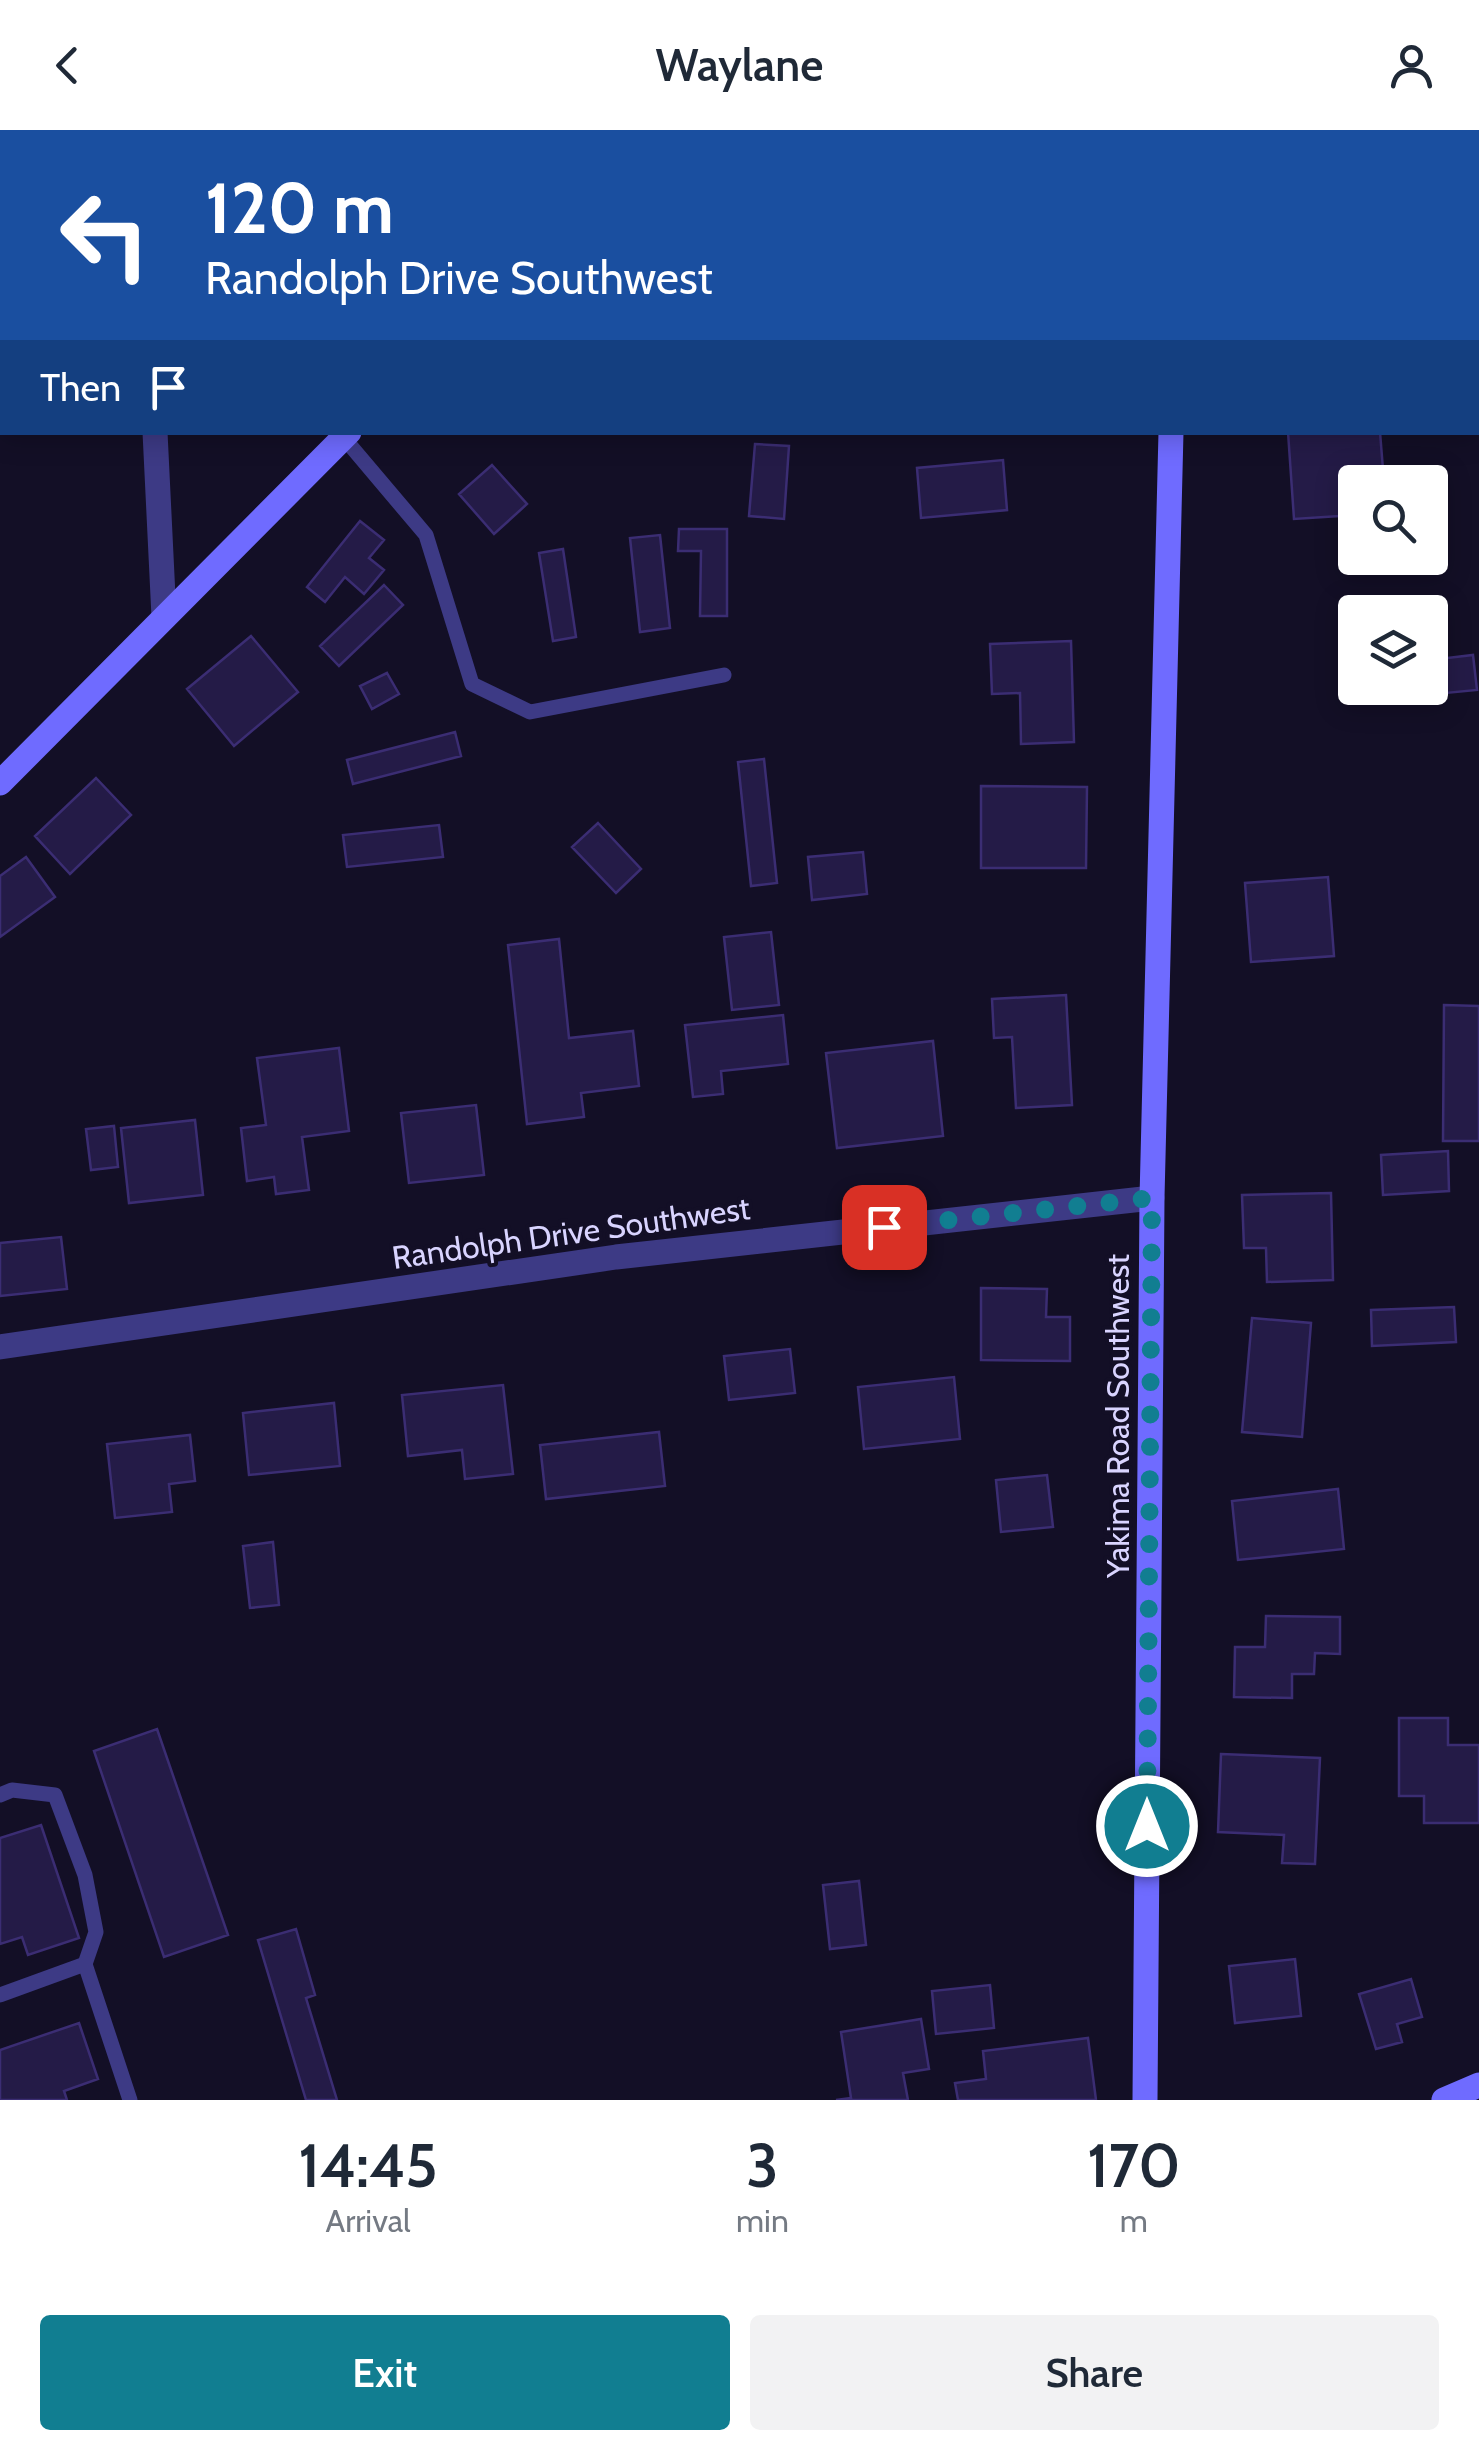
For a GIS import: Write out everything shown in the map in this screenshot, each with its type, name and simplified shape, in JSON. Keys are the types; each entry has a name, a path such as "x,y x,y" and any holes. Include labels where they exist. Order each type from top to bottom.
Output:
{"street":[{"path":"155,435 164,617"},
{"path":"0,783 346,435"},
{"name":"Yakima Road Southwest","path":"1145,2100 1152,1198 1172,435"},
{"name":"Randolph Drive Southwest","path":"0,1347 616,1256 1152,1198"},
{"path":"1444,2100 1479,2084"}],"lane":[{"path":"346,435 426,536 472,684 530,712 724,675"},
{"path":"0,1794 12,1790 55,1795 85,1876 96,1932 85,1964 130,2100"},
{"path":"0,1995 85,1964"}],"building":[{"path":"1288,435 1380,435 1383,465 1338,465 1338,516 1294,519"},
{"path":"755,444 789,446 784,519 749,516"},
{"path":"1003,460 1007,510 921,518 917,468"},
{"path":"492,465 527,504 494,534 459,494"},
{"path":"360,521 384,540 369,558 384,570 364,594 345,577 325,602 307,587"},
{"path":"679,529 727,529 727,616 700,616 701,551 678,551"},
{"path":"660,535 670,628 640,632 630,538"},
{"path":"563,549 576,637 553,641 539,553"},
{"path":"384,585 403,605 339,666 320,646"},
{"path":"251,636 298,692 234,746 187,689"},
{"path":"1071,641 1074,742 1021,744 1020,693 992,694 990,644"},
{"path":"1473,655 1477,690 1448,693 1448,658"},
{"path":"387,673 399,694 372,709 360,686"},
{"path":"455,732 461,756 353,784 347,760"},
{"path":"764,759 777,883 751,886 738,762"},
{"path":"96,778 131,815 70,874 35,836"},
{"path":"981,786 1087,787 1086,868 981,868"},
{"path":"598,823 641,869 616,893 572,847"},
{"path":"439,825 443,857 347,867 343,835"},
{"path":"863,852 867,894 812,900 808,857"},
{"path":"26,857 55,897 0,937 0,876"},
{"path":"1328,877 1334,956 1251,962 1245,883"},
{"path":"771,932 779,1005 732,1010 724,937"},
{"path":"559,939 569,1038 633,1031 639,1086 581,1093 584,1117 527,1124 508,945"},
{"path":"1066,995 1072,1105 1016,1108 1012,1037 994,1038 992,999"},
{"path":"1444,1005 1479,1006 1479,1141 1443,1141"},
{"path":"783,1015 788,1064 721,1071 723,1094 693,1097 685,1025"},
{"path":"933,1041 943,1136 837,1148 826,1053"},
{"path":"339,1048 349,1131 302,1137 309,1190 276,1194 274,1177 247,1181 241,1128 266,1125 257,1058"},
{"path":"476,1105 484,1175 409,1183 401,1113"},
{"path":"195,1120 203,1195 129,1203 121,1128"},
{"path":"114,1126 118,1167 91,1170 86,1129"},
{"path":"1448,1151 1449,1191 1383,1195 1381,1155"},
{"path":"1331,1193 1333,1280 1267,1282 1266,1248 1244,1248 1242,1195"},
{"path":"61,1237 67,1289 0,1296 0,1243"},
{"path":"981,1288 1047,1289 1046,1317 1070,1317 1070,1361 981,1360"},
{"path":"1454,1307 1456,1342 1372,1346 1371,1310"},
{"path":"1252,1318 1311,1323 1302,1437 1242,1432"},
{"path":"790,1349 795,1393 729,1400 724,1356"},
{"path":"954,1377 960,1439 864,1449 858,1387"},
{"path":"503,1385 513,1474 465,1479 462,1450 408,1456 402,1395"},
{"path":"334,1403 340,1466 249,1475 243,1413"},
{"path":"659,1432 665,1486 546,1499 540,1445"},
{"path":"190,1435 195,1481 169,1484 172,1512 115,1518 107,1444"},
{"path":"1047,1475 1053,1527 1001,1532 996,1480"},
{"path":"1338,1489 1344,1549 1238,1560 1232,1501"},
{"path":"273,1542 279,1605 250,1608 243,1546"},
{"path":"1266,1616 1340,1617 1340,1654 1315,1653 1314,1674 1292,1674 1292,1698 1234,1697 1235,1647 1265,1647"},
{"path":"1399,1718 1448,1718 1448,1745 1479,1745 1479,1823 1424,1823 1424,1796 1399,1796"},
{"path":"157,1729 228,1935 164,1957 94,1751"},
{"path":"1221,1754 1320,1758 1315,1864 1282,1863 1284,1835 1218,1832"},
{"path":"41,1825 79,1938 28,1955 22,1937 0,1944 0,1838"},
{"path":"859,1881 866,1945 830,1949 823,1885"},
{"path":"296,1929 315,1995 306,1998 337,2100 306,2100 258,1940"},
{"path":"1295,1959 1301,2016 1235,2023 1229,1966"},
{"path":"1411,1979 1422,2017 1397,2024 1402,2042 1376,2049 1359,1994"},
{"path":"990,1985 994,2028 936,2034 932,1991"},
{"path":"921,2019 929,2069 903,2073 908,2100 836,2100 851,2098 841,2032"},
{"path":"79,2023 98,2079 64,2091 67,2100 0,2100 0,2050"},
{"path":"1088,2038 1096,2100 958,2100 955,2083 986,2079 983,2051"}],"route":[{"path":"884,1227 1152,1198 1147,1826"}]}
